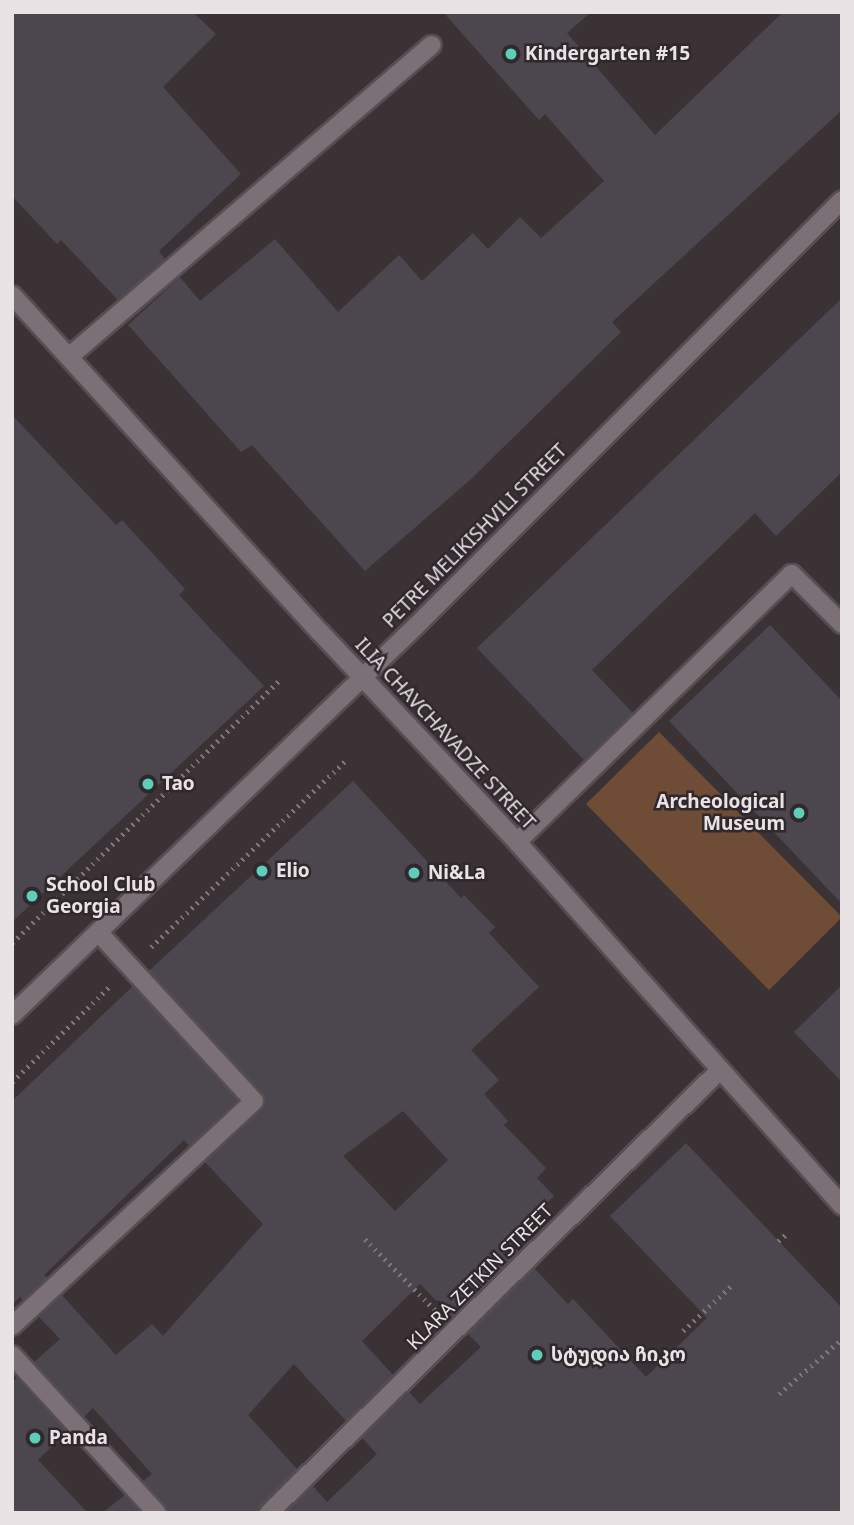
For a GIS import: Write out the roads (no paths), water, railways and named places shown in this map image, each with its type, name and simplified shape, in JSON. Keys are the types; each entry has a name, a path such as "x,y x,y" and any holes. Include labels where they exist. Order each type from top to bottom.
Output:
{"street":[{"path":"70,356 432,45"},
{"name":"PETRE MELIKISHVILI STREET","path":"12,1014 363,675 842,200"},
{"name":"ILIA CHAVCHAVADZE STREET","path":"12,295 320,632 517,842 842,1206"},
{"path":"517,842 792,574 842,624"},
{"path":"12,1326 254,1101 98,932"},
{"name":"KLARA ZETKIN STREET","path":"269,1513 720,1070"},
{"path":"12,1355 157,1513"}],"place":[{"name":"Kindergarten #15","path":"511,54"},
{"name":"Tao","path":"148,784"},
{"name":"Archeological Museum","path":"799,813"},
{"name":"Elio","path":"262,871"},
{"name":"Ni&La","path":"414,873"},
{"name":"School Club Georgia","path":"32,896"},
{"name":"სტუდია ჩიკო","path":"537,1355"},
{"name":"Panda","path":"35,1438"}]}
